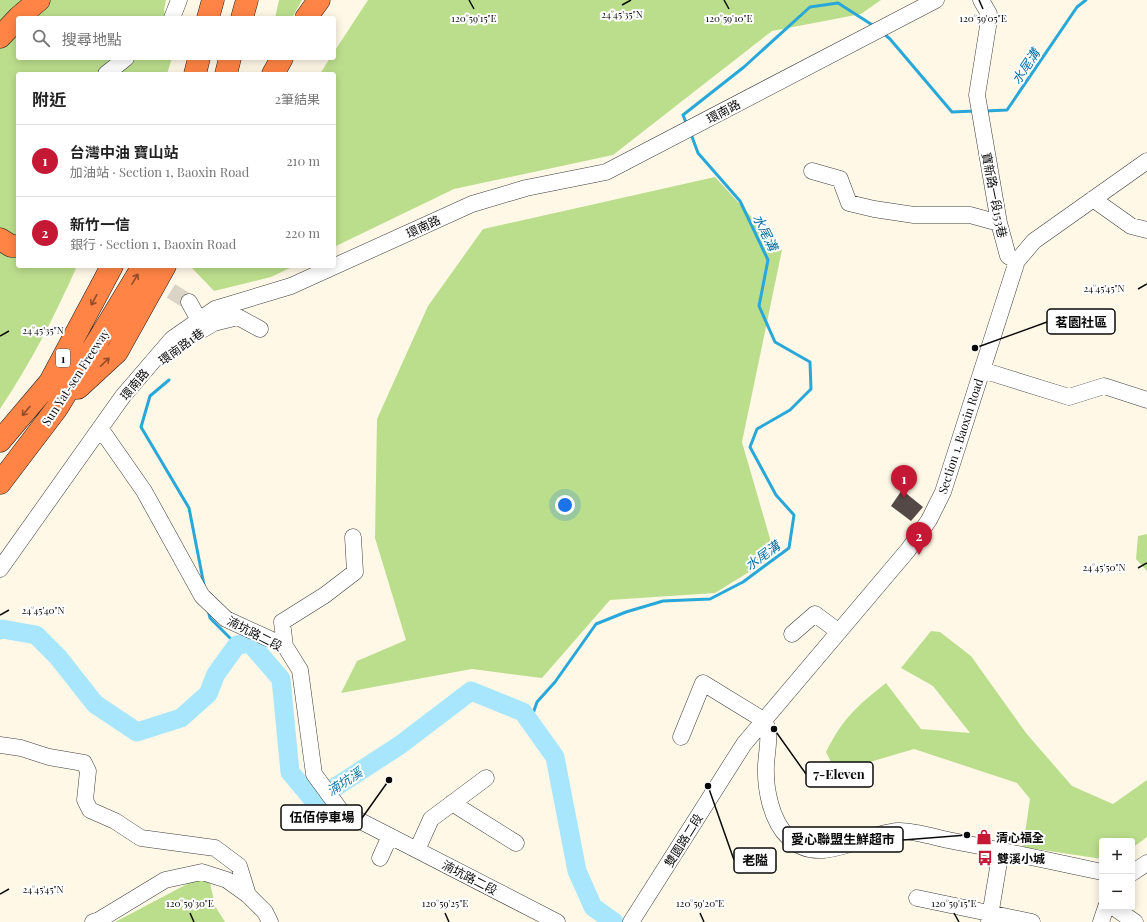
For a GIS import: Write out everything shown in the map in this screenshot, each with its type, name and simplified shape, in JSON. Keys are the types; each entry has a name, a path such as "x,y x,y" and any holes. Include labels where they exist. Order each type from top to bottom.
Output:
{"highway":[{"path":"20,16 39,0"},
{"path":"209,16 213,0"},
{"path":"243,16 247,0"},
{"path":"307,16 318,0"},
{"path":"0,37 16,20"},
{"path":"196,72 198,60"},
{"path":"226,72 230,60"},
{"path":"274,72 281,60"},
{"path":"0,239 11,246 16,246"},
{"name":"Sun Yat-sen Freeway","path":"0,442 50,382 111,268"},
{"name":"Sun Yat-sen Freeway","path":"0,483 57,408 142,268"},
{"path":"57,408 116,352 164,268"}],"street":[{"path":"173,16 179,0"},
{"name":"寶新路一段153巷","path":"981,0 989,14 989,20 977,95 999,223 1008,256 1017,261"},
{"name":"環南路","path":"336,266 472,204 526,188 606,172 866,35 930,4"},
{"path":"108,72 124,60"},
{"name":"Section 1, Baoxin Road","path":"765,721 908,550 929,520 943,492 1017,261 1034,241 1147,161"},
{"path":"812,171 840,179 849,203 874,209 914,215 970,215 999,223"},
{"path":"1093,199 1131,226 1147,230"},
{"name":"環南路","path":"0,569 123,396 172,339 215,309 291,286 331,268"},
{"path":"189,302 199,320"},
{"name":"環南路1巷","path":"146,370 165,359 191,336 214,323 238,317 260,329"},
{"path":"982,370 1069,397 1104,386 1147,400"},
{"name":"湳坑路二段","path":"100,428 144,491 202,596 226,619 285,646 300,670 314,774 341,810 557,922"},
{"path":"285,646 282,622 325,595 355,572 353,537"},
{"path":"792,634 816,614 839,632"},
{"path":"681,737 703,683 765,721 769,732 766,767 770,802 778,824 789,838 796,844 808,849 823,851 874,835 899,831 1001,850 1099,871"},
{"name":"雙園路二段","path":"634,918 744,744 765,721"},
{"path":"0,745 84,764 88,771 85,800 90,810 115,821 141,838 215,848 240,866 248,895"},
{"path":"417,850 431,819 486,778"},
{"path":"452,803 516,843"},
{"path":"380,858 390,836"},
{"path":"989,918 1001,850"},
{"path":"1135,871 1147,864"},
{"path":"93,922 99,920 165,880 202,872 227,880 248,895 265,912 270,922"},
{"path":"917,898 989,918 1032,922"},
{"path":"1101,922 1105,910"},
{"path":"1117,910 1135,922"}],"green space":[{"path":"0,0 166,0 164,10 166,16 16,16 16,60 171,60 168,72 16,72 16,268 76,268 42,339 22,375 0,409"},
{"path":"279,0 302,0 293,16 275,16"},
{"path":"368,0 881,0 861,14 772,31 613,155 454,189 336,246 336,72 321,72 329,60 336,60 336,49"},
{"path":"715,177 782,250 742,442 775,556 715,593 610,600 542,678 472,669 341,693 357,661 406,640 375,538 377,419 428,306 483,229"},
{"path":"192,268 290,268 271,277 214,291"},
{"path":"1147,534 1147,571 1136,559 1138,536"},
{"path":"931,631 940,632 971,656 1026,733 1072,786 1113,804 1147,780 1147,837 1135,846 1135,838 1099,838 1099,859 1023,847 1030,799 1017,783 914,749 836,772 826,752 832,740 852,713 886,683 921,729 970,733 933,686 901,668"},
{"path":"208,873 215,906 225,922 115,922"}],"building":[{"path":"902,490 923,507 911,521 891,506"}],"waterway":[{"name":"水尾溝","path":"985,111 1007,110 1077,7 1086,0"},
{"name":"水尾溝","path":"687,125 683,115 744,67 810,7 838,3 874,26"},
{"name":"水尾溝","path":"883,33 890,39 952,112 975,111"},
{"name":"水尾溝","path":"530,722 537,702 555,682 596,624 626,612 663,601 710,599 743,582 789,548 794,515 776,495 750,447 757,429 790,410 811,389 810,362 775,342 759,306 768,260 740,201 698,153 691,134"},
{"path":"169,380 150,396 141,427 189,508 204,585"},
{"path":"208,610 210,618 237,645"},
{"name":"湳坑溪","path":"0,630 2,629 36,635 58,657 95,704 137,732 181,718 208,694 216,674 237,645 250,643 281,679 290,772 314,801 400,745 471,691 523,712 555,757 577,871 593,907 614,922"}],"tunnel":[{"path":"133,268 189,302"}],"place":[{"name":"茗園社區","path":"975,348"},
{"name":"台灣中油 寶山站","path":"904,498"},
{"name":"新竹一信","path":"919,555"},
{"name":"7-Eleven","path":"774,729"},
{"name":"伍佰停車場","path":"389,780"},
{"name":"老隘","path":"708,786"},
{"name":"愛心聯盟生鮮超市","path":"967,835"},
{"name":"清心福全","path":"984,837"},
{"name":"雙溪小城","path":"985,858"}]}
